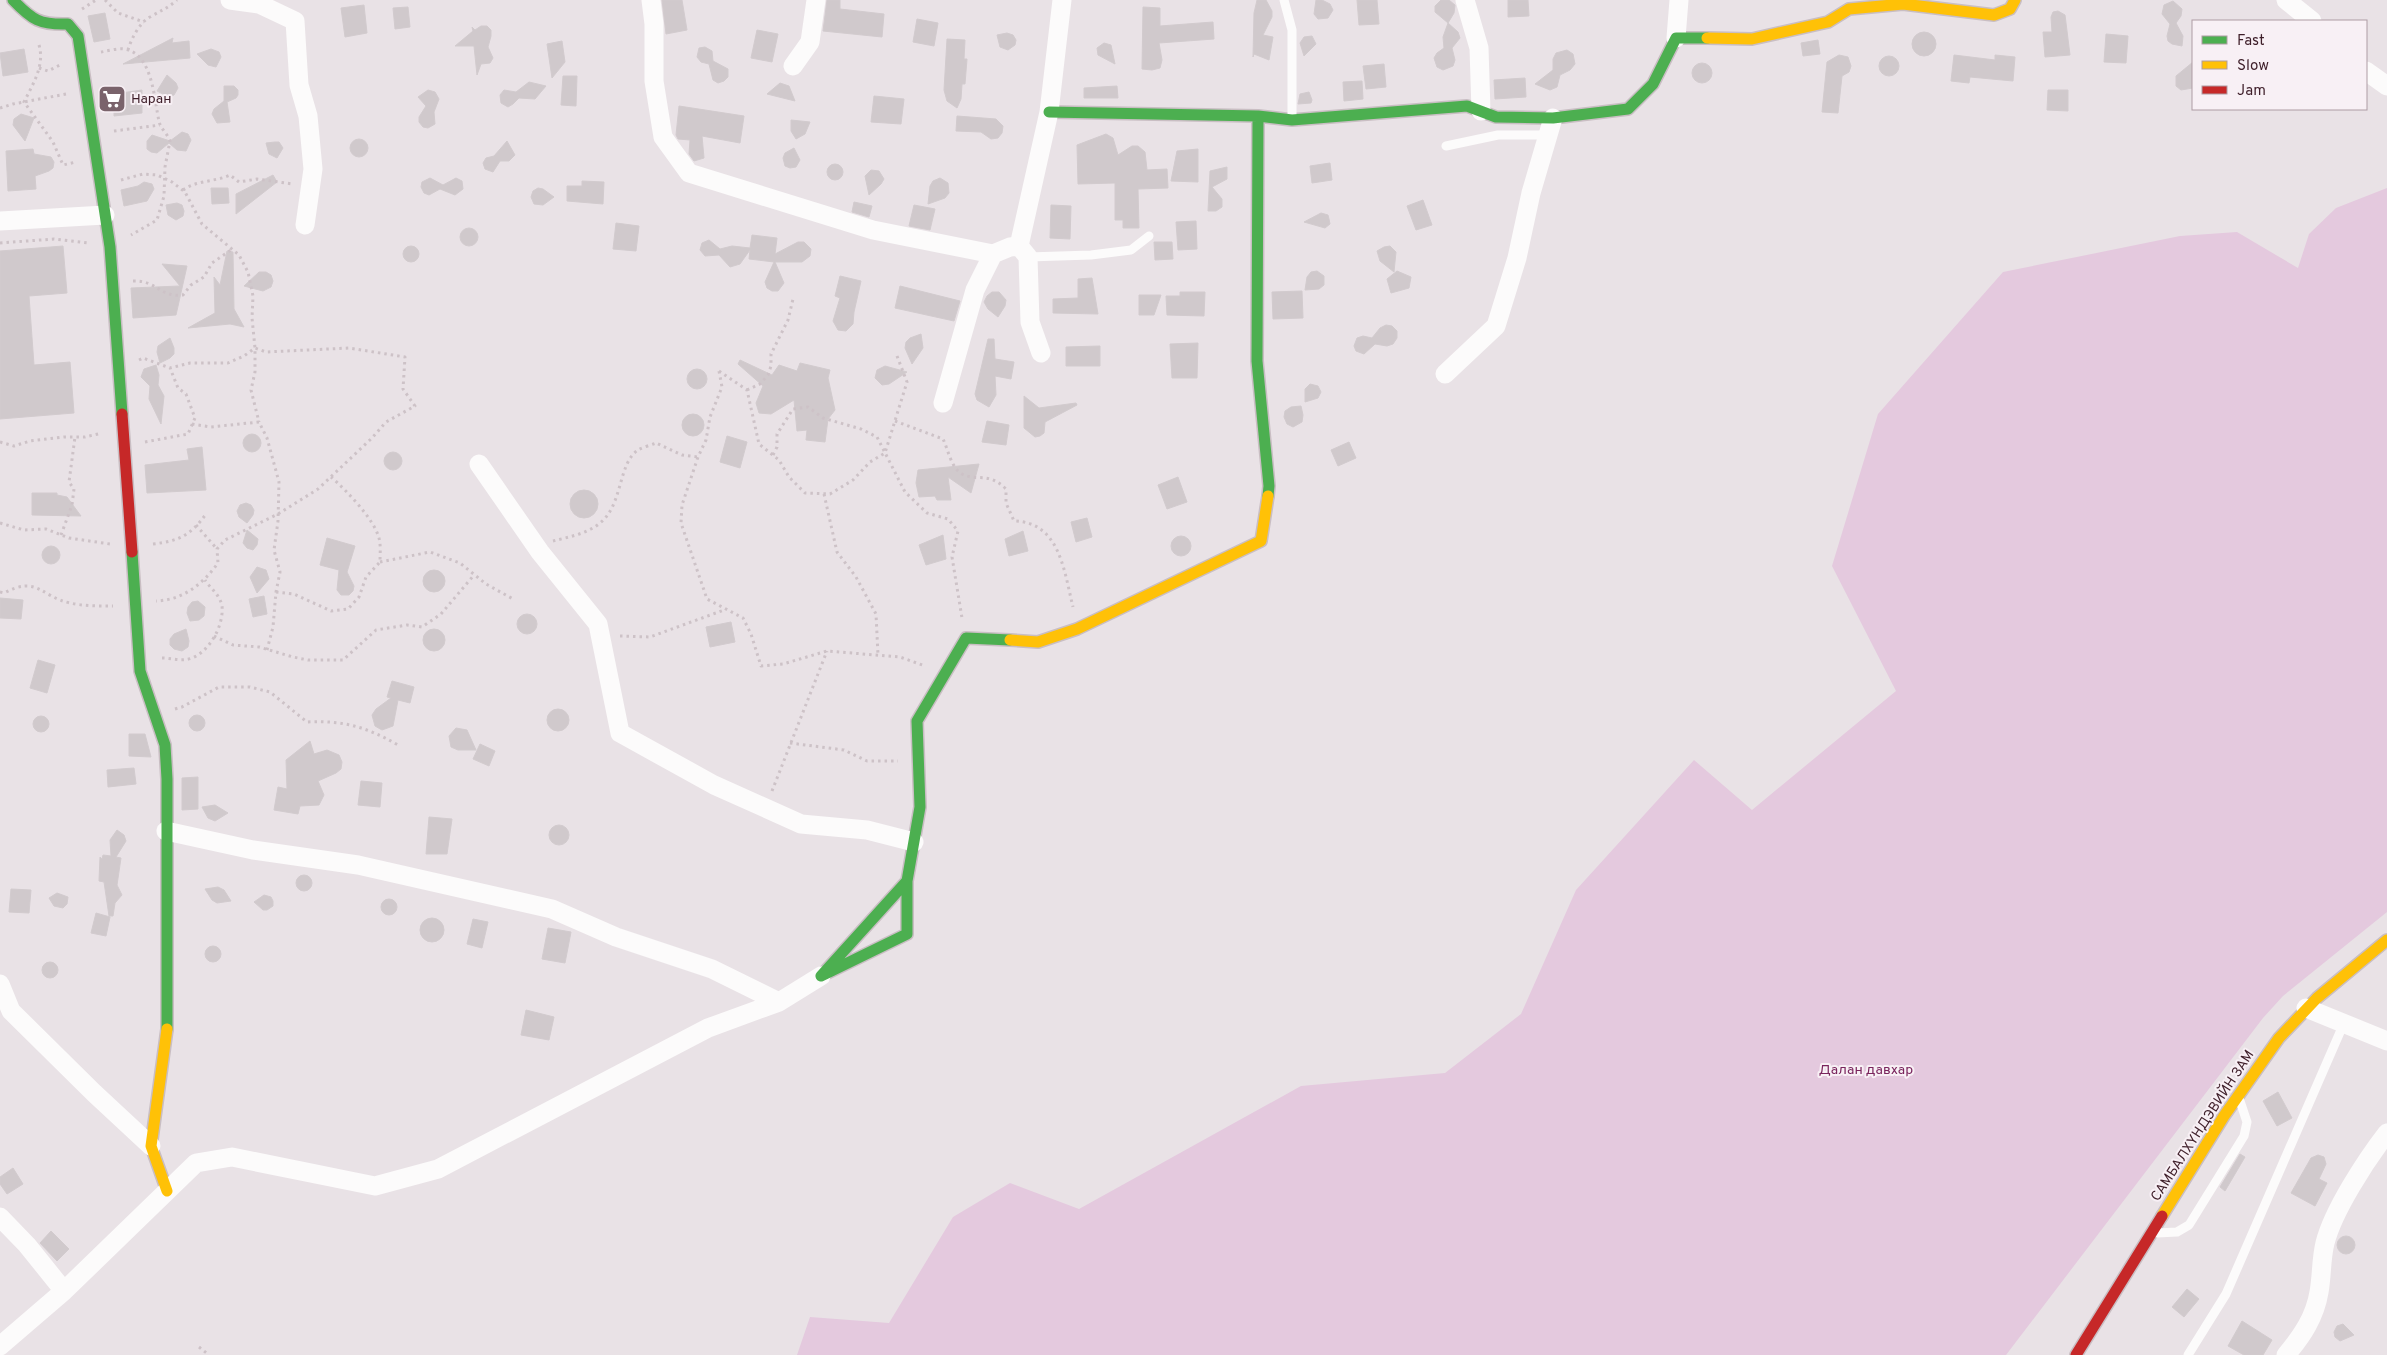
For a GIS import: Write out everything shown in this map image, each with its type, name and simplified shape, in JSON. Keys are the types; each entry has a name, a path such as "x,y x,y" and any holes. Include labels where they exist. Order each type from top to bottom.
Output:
{"street":[{"path":"13,0 27,14 43,25 68,24 78,36 110,247 140,672 152,712 165,745 167,1026 151,1146 166,1191"},
{"path":"230,0 260,4 295,21 299,85 308,116 313,169 305,225"},
{"path":"651,0 654,24 654,81 664,137 689,173 873,230 993,254 1010,246 1024,251"},
{"path":"793,66 810,42 816,0"},
{"path":"1042,353 1030,322 1024,251 1049,112 1062,0"},
{"path":"1465,0 1479,48 1481,111"},
{"path":"1049,112 1258,116 1292,120 1467,106 1496,117 1550,126 1628,109 1653,84 1676,38 1679,0"},
{"path":"1676,38 1752,39 1828,22 1850,4 1904,4 1994,15 2010,9 2015,0"},
{"path":"2286,0 2311,20"},
{"path":"2367,72 2387,86"},
{"path":"0,1346 64,1290 196,1163 232,1156 375,1186 438,1169 708,1028 779,1002 821,976 907,934 907,881 920,807 917,721 966,638 1038,642 1077,629 1260,541 1269,486 1256,361 1258,116"},
{"path":"1445,374 1496,326 1517,258 1550,126"},
{"path":"0,221 105,215"},
{"path":"943,403 975,290 993,254"},
{"path":"479,464 535,545 598,624 620,732 714,785 800,824 867,830 914,842"},
{"path":"166,831 252,850 358,865 552,909 616,938 712,969 779,1002"},
{"path":"821,976 907,881"},
{"name":"САМБАЛХҮНДЭВИЙН ЗАМ","path":"2076,1355 2238,1094 2278,1038 2306,1008 2339,978 2387,940"},
{"path":"0,984 11,1011 151,1146"},
{"path":"2306,1008 2387,1041"},
{"path":"2286,1355 2310,1322 2319,1293 2326,1242 2339,1211 2363,1168 2387,1134"},
{"path":"0,1217 28,1245 64,1290"}],"lane":[{"path":"1284,0 1292,30 1292,120"},
{"path":"1446,146 1550,126"},
{"path":"1024,251 1091,255 1131,250 1149,236"},
{"path":"2188,1355 2226,1294 2344,1023"},
{"path":"2152,1233 2177,1232 2189,1225 2244,1136 2246,1122 2238,1094"}],"path":[{"path":"105,0 118,13 144,22"},
{"path":"128,50 131,41 144,22 149,17 168,9 177,0"},
{"path":"24,102 40,66 42,54 39,46 43,25"},
{"path":"0,243 54,239 110,247 157,220 164,196 164,177 170,140 166,131 160,125 149,73 142,59 122,48 81,56"},
{"path":"0,108 86,89"},
{"path":"24,102 53,142 63,165"},
{"path":"93,137 136,126 160,125"},
{"path":"100,181 128,179 143,174 164,177 183,190 202,224 239,254 248,272 253,296 252,318 255,348 255,372 251,390 259,422 266,438 279,482 274,550 280,572 273,627 267,650"},
{"path":"183,190 194,184 202,184 210,179 222,179 230,175 239,182 257,179 310,187"},
{"path":"112,285 144,281 153,284 164,293 174,296 183,295 191,285 204,277 212,263 232,250"},
{"path":"747,390 760,384 768,375 771,366 771,354 788,320 793,299"},
{"path":"118,370 143,358 170,368 190,363 228,362 244,356 255,348"},
{"path":"217,549 225,540 278,514 318,488 372,438 386,422 415,406 404,389 405,357 349,348 266,352 255,348"},
{"path":"897,356 907,382 885,454 870,462 854,480 830,494 805,493 789,477 773,455 759,444 747,390 719,371 722,387 710,417 706,440 698,457 682,505 682,524 707,599 724,610 743,618 751,634 761,666 783,664 827,651 900,658 945,673"},
{"path":"124,449 146,441 188,434 195,418 186,394 178,388 170,368"},
{"path":"773,455 777,447 777,434 793,409 808,407 823,418 861,429 876,437 905,492 927,514 948,519 958,531 952,557 966,638"},
{"path":"896,421 943,439 954,466 962,474 997,481 1006,489 1006,503 1014,521 1025,522 1054,541 1064,569 1077,629"},
{"path":"192,424 211,427 259,422"},
{"path":"0,442 14,446 30,441 75,436 96,436 122,425"},
{"path":"61,535 74,497 74,489 69,482 75,436"},
{"path":"535,545 574,536 600,524 616,503 623,472 637,450 656,443 682,455 698,457"},
{"path":"331,477 350,494 376,531 379,538 380,562"},
{"path":"824,494 837,552 856,577 876,614 878,656"},
{"path":"131,546 179,539 188,534 206,514"},
{"path":"0,523 24,530 46,529 92,543"},
{"path":"0,592 4,593 16,587 38,587 69,603 111,606 168,601 179,597 205,580 218,564 217,549 196,526"},
{"path":"276,592 294,594 331,611 348,610 359,597 366,576 380,562 430,552 460,563 486,584 513,599"},
{"path":"214,636 233,644 308,660 343,660 376,630 407,625 422,627 441,614 474,575"},
{"path":"139,657 166,658 174,661 193,658 206,650 220,622 222,607 215,592 205,580"},
{"path":"601,641 620,636 650,637 724,610"},
{"path":"765,808 827,651"},
{"path":"152,712 182,708 219,687 250,687 270,692 307,722 332,721 351,724 382,736 398,745"},
{"path":"790,743 844,750 867,761 893,762 918,757"},
{"path":"199,1347 209,1355"}],"green space":[{"name":"Далан давхар","path":"2387,188 2387,912 2283,996 2263,1018 2006,1355 797,1355 810,1317 889,1323 953,1217 1010,1183 1079,1209 1301,1086 1445,1073 1521,1014 1576,890 1694,760 1752,810 1896,691 1832,566 1878,414 2003,272 2180,236 2237,232 2298,268 2309,234 2336,208"}],"building":[{"path":"662,0 682,0 687,30 666,34"},
{"path":"827,0 840,0 840,9 884,14 882,37 823,31"},
{"path":"1257,0 1266,0 1272,11 1272,17 1263,35 1273,37 1269,60 1254,54 1253,57 1254,13"},
{"path":"1316,0 1322,0 1330,4 1333,10 1328,18 1318,19 1314,14"},
{"path":"1357,0 1377,0 1379,24 1359,25"},
{"path":"1441,0 1449,0 1455,5 1454,13 1448,23 1435,12 1435,6"},
{"path":"1508,0 1528,0 1529,16 1508,17"},
{"path":"2173,1 2182,9 2181,16 2176,23 2183,36 2182,46 2168,41 2167,36 2170,24 2162,14 2164,5"},
{"path":"364,5 367,33 345,37 341,8"},
{"path":"408,7 410,27 395,29 393,8"},
{"path":"1143,7 1160,8 1160,26 1213,22 1214,39 1159,43 1162,60 1160,68 1152,70 1142,69"},
{"path":"2058,11 2065,15 2070,55 2045,57 2043,32 2052,32 2051,17 2053,12"},
{"path":"105,13 110,39 94,42 88,16"},
{"path":"917,19 938,23 934,46 913,42"},
{"path":"1448,23 1458,32 1460,38 1452,48 1455,60 1453,66 1443,70 1437,67 1434,58 1444,48 1443,37"},
{"path":"481,26 487,26 491,30 488,47 493,58 490,63 481,64 477,75 474,46 455,46 473,31 472,27 475,30"},
{"path":"757,30 778,34 772,62 751,58"},
{"path":"1924,32 1932,36 1936,44 1932,52 1924,56 1916,52 1912,44 1916,36"},
{"path":"1007,33 1013,35 1016,40 1015,45 1008,50 1000,47 997,35"},
{"path":"2106,34 2128,36 2126,63 2104,62"},
{"path":"1312,36 1316,44 1304,56 1300,43 1304,37"},
{"path":"173,38 172,43 189,41 190,58 123,64"},
{"path":"947,39 965,40 964,59 967,59 965,84 962,84 961,99 957,108 947,101 944,90"},
{"path":"1818,40 1820,54 1803,56 1801,43"},
{"path":"562,41 565,62 552,78 547,44"},
{"path":"1104,43 1111,45 1115,64 1098,55 1097,48"},
{"path":"705,47 712,51 713,61 728,69 728,77 724,81 718,83 713,80 709,64 701,62 697,57 699,48"},
{"path":"24,49 28,72 3,76 0,53"},
{"path":"211,49 219,52 221,57 216,67 208,65 197,54"},
{"path":"1567,50 1573,54 1575,64 1570,70 1560,75 1557,87 1550,90 1535,84 1553,70 1553,59 1556,53"},
{"path":"1839,55 1848,57 1851,66 1849,72 1842,76 1838,113 1822,112 1827,62"},
{"path":"1954,55 1995,60 1995,55 2015,57 2013,81 1970,77 1969,83 1951,81"},
{"path":"1889,56 1896,59 1899,66 1896,73 1889,76 1882,73 1879,66 1882,59"},
{"path":"1702,63 1709,66 1712,73 1709,80 1702,83 1695,80 1692,73 1695,66"},
{"path":"2192,63 2192,88 2181,90 2176,86 2176,76"},
{"path":"1384,64 1386,87 1366,89 1363,66"},
{"path":"167,75 176,83 178,88 174,95 169,97 157,91"},
{"path":"563,76 577,76 576,106 561,105"},
{"path":"1525,78 1526,97 1495,99 1494,80"},
{"path":"1362,81 1363,99 1344,101 1343,82"},
{"path":"529,82 546,86 535,99 519,98 508,107 501,103 500,95 504,90 516,92"},
{"path":"780,83 789,86 795,101 767,94"},
{"path":"224,86 234,86 238,90 238,95 227,102 230,122 217,123 212,114 214,109 224,101"},
{"path":"1117,86 1118,98 1084,98 1084,88"},
{"path":"142,90 142,113 114,116 114,94"},
{"path":"428,90 435,92 439,99 434,112 435,124 428,128 423,127 419,122 419,117 426,106 418,97"},
{"path":"2048,90 2068,90 2068,111 2047,110"},
{"path":"1309,92 1312,100 1311,103 1298,104 1300,94"},
{"path":"874,96 904,99 901,124 871,122"},
{"path":"679,106 744,116 740,143 702,136 704,158 694,161 689,154 690,140 678,139 676,135"},
{"path":"21,114 34,118 25,141 13,125 14,119"},
{"path":"957,116 996,119 1003,126 1002,133 998,138 991,139 981,132 956,131"},
{"path":"791,120 810,122 805,134 796,139 791,131"},
{"path":"182,132 188,134 191,140 186,151 177,150 169,143 157,153 147,149 147,141 152,135 170,141"},
{"path":"1106,134 1113,138 1118,155 1132,146 1138,146 1145,152 1147,170 1167,169 1168,188 1138,189 1139,228 1123,228 1123,220 1115,220 1115,183 1078,184 1077,145"},
{"path":"359,139 365,142 368,148 365,154 359,157 353,154 350,148 353,142"},
{"path":"507,141 515,155 509,161 500,161 493,172 485,169 483,163 486,158 494,156"},
{"path":"279,142 283,148 277,158 269,154 266,143"},
{"path":"794,148 800,160 796,167 790,168 785,166 783,158 785,153"},
{"path":"33,149 34,154 51,157 54,162 53,168 35,176 36,189 8,191 6,151"},
{"path":"1198,149 1198,182 1171,181 1177,151"},
{"path":"1330,163 1332,180 1312,183 1310,166"},
{"path":"835,164 843,172 835,180 827,172"},
{"path":"1227,167 1227,179 1212,187 1222,199 1222,207 1216,211 1208,211 1210,171"},
{"path":"871,170 879,171 884,179 869,195 865,176"},
{"path":"273,175 277,182 236,214 236,194"},
{"path":"430,178 443,185 456,178 462,181 463,189 455,195 440,189 429,195 424,193 421,187 422,182"},
{"path":"940,178 948,183 949,193 945,198 928,204 930,186 933,181"},
{"path":"582,181 604,182 603,204 567,201 567,186 582,186"},
{"path":"144,182 152,184 154,189 147,201 124,206 121,190 138,186"},
{"path":"211,188 228,188 229,203 212,204"},
{"path":"538,188 543,189 554,197 543,205 534,204 531,197 533,191"},
{"path":"1423,200 1432,225 1416,230 1407,206"},
{"path":"854,202 872,206 869,217 852,212"},
{"path":"177,203 182,205 184,211 183,216 176,220 168,215 166,205"},
{"path":"914,205 935,209 930,230 909,226"},
{"path":"1051,205 1071,206 1070,239 1050,238"},
{"path":"1321,213 1328,215 1330,224 1325,228 1304,222"},
{"path":"1196,221 1197,249 1178,250 1176,222"},
{"path":"616,223 639,226 636,251 613,249"},
{"path":"469,228 475,231 478,237 475,243 469,246 463,243 460,237 463,231"},
{"path":"752,235 777,238 775,254 798,242 804,242 811,249 810,256 802,262 775,262 784,283 778,291 772,291 767,288 765,282 774,262 749,259 750,250 740,264 730,267 719,255 705,256 700,250 702,243 709,240 720,249 732,246 750,248"},
{"path":"1154,242 1172,242 1173,259 1155,260"},
{"path":"63,246 67,293 29,296 34,365 70,362 74,413 0,419 0,251"},
{"path":"408,246 414,246 419,251 417,260 408,262 403,257 403,251"},
{"path":"1390,246 1396,252 1394,272 1380,261 1377,251"},
{"path":"227,251 233,252 234,309 244,327 230,324 188,328 215,313 214,277 220,285"},
{"path":"162,264 187,266 176,315 133,318 131,288 180,286"},
{"path":"1317,271 1324,276 1324,285 1319,289 1305,290 1307,277 1311,272"},
{"path":"1397,271 1411,277 1409,288 1391,293 1387,279"},
{"path":"259,272 266,272 271,275 273,281 271,287 263,291 244,286"},
{"path":"840,276 861,281 853,324 846,331 838,330 833,321 840,298 835,296"},
{"path":"1092,278 1098,314 1053,313 1053,299 1078,298 1078,279"},
{"path":"900,286 960,301 954,321 895,308"},
{"path":"1302,291 1303,318 1273,319 1272,292"},
{"path":"992,292 999,292 1006,300 1005,306 998,317 988,309 984,302"},
{"path":"1180,292 1205,292 1204,316 1167,315 1166,296 1180,296"},
{"path":"1139,295 1161,295 1154,315 1139,315"},
{"path":"1386,325 1392,326 1397,331 1397,338 1393,344 1387,346 1375,344 1364,354 1356,351 1354,346 1357,338 1363,336 1372,338 1380,328"},
{"path":"921,334 923,348 912,364 905,348 906,342 910,338"},
{"path":"170,338 174,354 160,363 157,352 158,346"},
{"path":"988,339 994,339 995,359 1014,362 1011,379 995,376 996,395 989,407 977,400 975,394"},
{"path":"1198,343 1197,378 1172,378 1170,344"},
{"path":"1100,346 1100,366 1066,366 1066,347"},
{"path":"740,360 772,375 779,365 797,371 800,363 830,370 828,378 835,410 828,419 825,442 806,440 807,430 797,431 794,400 771,414 759,413 756,403 763,386 738,364"},
{"path":"156,365 159,375 158,385 164,396 161,424 149,399 150,386 141,377 144,369"},
{"path":"885,366 907,372 889,384 882,385 875,378 877,370"},
{"path":"693,369 701,369 707,375 707,383 701,389 693,389 687,383 687,375"},
{"path":"1310,384 1318,386 1321,392 1318,398 1305,402 1305,389"},
{"path":"1024,396 1039,408 1076,403 1077,405 1045,422 1044,433 1035,437 1024,428"},
{"path":"1301,406 1302,422 1293,427 1287,424 1284,417 1285,411 1291,407"},
{"path":"693,414 701,417 704,425 701,433 693,436 685,433 682,425 685,417"},
{"path":"987,421 1009,425 1006,445 982,442"},
{"path":"252,434 258,437 261,443 258,449 252,452 246,449 243,443 246,437"},
{"path":"727,436 747,442 740,468 720,462"},
{"path":"1349,442 1356,458 1338,466 1331,450"},
{"path":"202,447 206,490 147,493 145,465 189,460 187,449"},
{"path":"393,452 399,455 402,461 399,467 393,470 387,467 384,461 387,455"},
{"path":"979,464 971,493 948,477 951,500 937,500 935,496 919,497 916,483 918,470"},
{"path":"1178,477 1187,502 1167,509 1158,485"},
{"path":"584,490 594,494 598,504 594,514 584,518 574,514 570,504 574,494"},
{"path":"32,493 57,493 57,495 67,497 81,516 32,515"},
{"path":"246,503 251,505 254,510 247,523 239,517 237,511 240,505"},
{"path":"1087,518 1092,537 1076,542 1071,522"},
{"path":"247,530 258,539 257,545 253,550 247,548 243,543"},
{"path":"1023,531 1028,551 1009,556 1005,539"},
{"path":"943,535 946,559 926,565 919,545"},
{"path":"1181,536 1188,539 1191,546 1188,553 1181,556 1174,553 1171,546 1174,539"},
{"path":"327,538 355,546 347,572 354,586 353,591 349,595 341,595 337,590 339,570 320,565"},
{"path":"51,546 57,549 60,555 57,561 51,564 45,561 42,555 45,549"},
{"path":"257,567 266,570 269,579 257,593 250,577"},
{"path":"434,570 442,573 445,581 442,589 434,592 426,589 423,581 426,573"},
{"path":"264,596 267,614 253,617 249,599"},
{"path":"0,598 23,600 21,619 0,618"},
{"path":"198,601 205,607 204,616 199,620 190,621 187,613 188,607 192,602"},
{"path":"527,614 534,617 537,624 534,631 527,634 520,631 517,624 520,617"},
{"path":"731,622 735,642 710,647 706,627"},
{"path":"186,629 189,641 188,647 182,651 174,649 170,645 170,639 174,634"},
{"path":"434,629 444,636 445,640 438,650 434,651 424,644 423,640 430,630"},
{"path":"38,660 55,665 47,693 30,688"},
{"path":"392,681 414,687 410,703 398,700 393,726 382,730 375,726 372,715 376,709 391,698 387,697"},
{"path":"558,709 566,712 569,720 566,728 558,731 550,728 547,720 550,712"},
{"path":"197,715 203,717 205,723 203,729 197,731 191,729 189,723 191,717"},
{"path":"41,716 47,718 49,724 47,730 41,732 35,730 33,724 35,718"},
{"path":"456,728 467,730 476,750 458,750 451,747 449,736"},
{"path":"129,734 145,734 151,757 129,756"},
{"path":"310,741 314,754 327,750 339,755 342,762 341,769 318,781 324,795 319,805 300,806 298,814 274,810 278,787 287,789 286,760"},
{"path":"480,744 495,751 489,766 473,759"},
{"path":"134,768 136,784 108,787 107,770"},
{"path":"198,777 198,809 182,810 182,778"},
{"path":"361,781 382,783 380,807 358,805"},
{"path":"215,805 228,813 215,821 208,818 202,807"},
{"path":"429,817 452,819 447,854 426,854"},
{"path":"559,825 566,828 569,835 566,842 559,845 552,842 549,835 552,828"},
{"path":"117,830 124,835 126,841 116,857 121,858 117,885 122,895 115,903 113,916 109,916 104,882 99,881 100,857 102,859 103,855 111,856 110,840"},
{"path":"304,875 310,877 312,883 310,889 304,891 298,889 296,883 298,877"},
{"path":"218,887 224,890 231,901 217,903 212,900 205,889"},
{"path":"11,889 31,890 29,913 9,912"},
{"path":"57,893 68,897 67,904 63,908 54,906 49,898"},
{"path":"264,895 271,897 273,901 273,906 267,910 263,910 254,902"},
{"path":"389,899 395,901 397,907 395,913 389,915 383,913 381,907 383,901"},
{"path":"96,913 110,917 106,936 91,933"},
{"path":"432,918 440,922 444,930 440,938 432,942 424,938 420,930 424,922"},
{"path":"473,919 488,922 482,948 467,944"},
{"path":"548,928 571,932 565,963 542,959"},
{"path":"210,946 216,946 221,951 219,960 210,962 205,957 205,951"},
{"path":"50,962 58,970 50,978 42,970"},
{"path":"526,1010 554,1017 549,1040 521,1035"},
{"path":"2278,1092 2292,1118 2277,1126 2263,1101"},
{"path":"2240,1154 2245,1157 2225,1191 2220,1187"},
{"path":"2318,1155 2324,1157 2326,1164 2319,1179 2327,1183 2315,1206 2291,1193 2311,1158"},
{"path":"13,1168 23,1184 7,1194 0,1184 0,1177"},
{"path":"51,1231 69,1249 57,1261 40,1243"},
{"path":"2342,1236 2350,1236 2355,1241 2353,1252 2342,1254 2337,1249 2337,1241"},
{"path":"2187,1289 2199,1299 2184,1317 2172,1307"},
{"path":"2242,1321 2272,1340 2263,1355 2244,1355 2228,1346"},
{"path":"2343,1324 2354,1335 2340,1341 2335,1337 2334,1332 2337,1326"}],"traffic: fast":[{"path":"13,0 31,17 43,22 68,24 78,36 110,247 122,414"},
{"path":"1049,112 1258,116 1292,120 1467,106 1496,117 1553,118 1628,109 1653,84 1676,38 1707,38"},
{"path":"1258,116 1257,361 1269,486 1268,496"},
{"path":"132,552 140,671 165,745 167,779 167,1029"},
{"path":"907,881 907,934 821,976 907,881 920,807 917,721 966,638 1010,640"}],"traffic: slow":[{"path":"1707,38 1752,39 1828,22 1849,9 1903,4 1994,15 2010,9 2015,0"},
{"path":"1010,640 1038,642 1077,629 1261,541 1268,496"},
{"path":"2162,1216 2224,1116 2279,1038 2317,998 2387,940"},
{"path":"167,1029 151,1146 167,1191"}],"traffic: jam":[{"path":"122,414 132,552"},
{"path":"2076,1355 2162,1216"}],"place":[{"name":"Наран","path":"112,99"}]}
